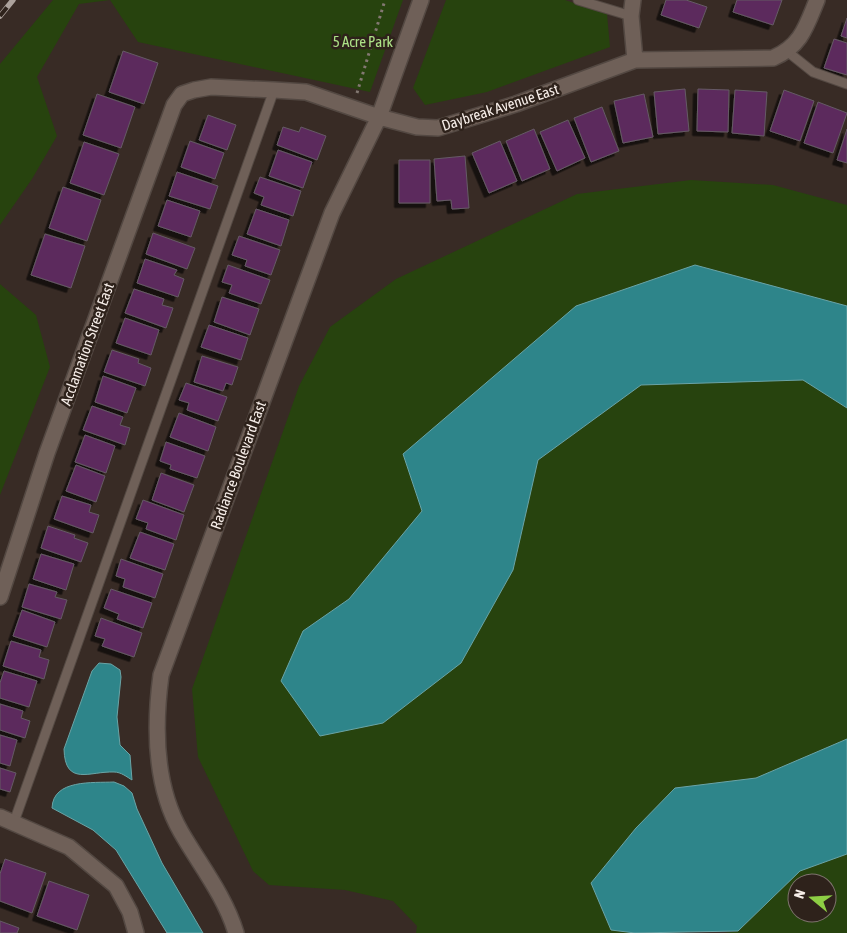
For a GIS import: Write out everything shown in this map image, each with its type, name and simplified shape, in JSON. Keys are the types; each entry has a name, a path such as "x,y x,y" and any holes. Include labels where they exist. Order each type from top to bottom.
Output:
{"street":[{"name":"Radiance Boulevard East","path":"236,933 224,903 180,830 164,789 158,747 156,714 161,675 332,213 379,117 421,0"},
{"path":"633,0 631,16 635,60"},
{"path":"788,52 799,41 817,0"},
{"name":"Daybreak Avenue East","path":"182,94 211,87 306,92 379,117 417,127 438,128 516,104 635,60 773,58 788,52"},
{"name":"Acclamation Street East","path":"0,597 47,453 174,105 182,94"},
{"path":"7,820 69,847 116,886 130,912 136,933"}],"lane":[{"path":"578,0 631,16"},
{"path":"788,52 813,72 847,84"},
{"path":"7,820 274,90"}],"path":[{"path":"379,117 357,95 385,0"}],"green space":[{"path":"53,0 110,0 79,4 37,77 57,136 32,179 0,225 0,64"},
{"name":"5 Acre Park","path":"110,0 403,0 370,92 138,42"},
{"path":"446,0 565,0 607,14 610,47 487,92 425,105 413,88"},
{"path":"691,180 773,185 847,205 847,306 695,265 576,307 403,454 422,511 349,599 303,631 513,570 538,460 641,385 803,380 847,408 847,739 756,778 675,788 636,828 591,883 611,930 635,933 416,933 417,926 393,901 345,890 269,885 253,871 198,757 192,689 299,386 330,327 396,279 577,194"},
{"path":"0,284 36,315 50,367 0,495"},
{"path":"847,854 847,933 724,933 738,931 787,884 787,923 837,923 837,873 798,873"}],"water":[{"path":"695,265 847,306 847,408 803,380 641,385 538,460 513,570 461,663 383,723 320,736 281,681 303,631 349,599 422,511 403,454 576,306"},
{"path":"99,663 111,664 120,670 117,717 120,745 130,755 132,780 117,772 74,773 65,761 64,749 92,671"},
{"path":"847,739 847,854 798,873 787,873 787,884 738,931 635,933 611,930 591,883 636,828 675,788 756,778"},
{"path":"114,782 124,786 132,793 137,809 162,863 203,933 167,933 116,850 93,830 52,808 54,799 59,792 67,787 85,783"}],"building":[{"path":"666,0 686,0 707,7 699,28 661,15"},
{"path":"737,0 782,0 773,25 733,12"},
{"path":"847,18 847,38 841,36"},
{"path":"834,39 847,43 847,75 824,68"},
{"path":"123,51 158,63 144,104 109,92"},
{"path":"685,89 689,131 658,134 654,92"},
{"path":"698,89 729,90 728,132 697,131"},
{"path":"735,90 767,92 764,136 732,133"},
{"path":"784,90 814,101 800,141 770,131"},
{"path":"97,94 135,107 121,148 83,135"},
{"path":"644,94 653,137 623,143 614,101"},
{"path":"818,102 847,113 833,153 804,143"},
{"path":"602,107 619,151 591,162 574,118"},
{"path":"208,115 236,125 227,150 199,140"},
{"path":"568,120 585,158 557,171 540,132"},
{"path":"283,127 299,132 301,127 326,136 317,160 277,145"},
{"path":"534,129 550,169 522,181 506,141"},
{"path":"847,129 847,163 837,160"},
{"path":"190,141 224,153 215,179 181,167"},
{"path":"500,141 517,181 489,193 472,153"},
{"path":"84,142 119,154 104,195 70,183"},
{"path":"278,150 312,162 303,188 269,176"},
{"path":"465,156 469,208 452,209 451,200 437,201 434,159"},
{"path":"399,160 430,160 430,203 399,203"},
{"path":"177,172 218,186 210,209 169,196"},
{"path":"260,177 301,191 293,216 261,205 264,197 254,193"},
{"path":"63,187 101,200 87,241 49,228"},
{"path":"167,200 200,211 191,237 158,226"},
{"path":"256,209 289,220 281,246 247,234"},
{"path":"153,233 195,248 187,269 146,254"},
{"path":"45,234 85,246 71,288 31,275"},
{"path":"239,236 280,250 271,275 245,266 247,260 232,255"},
{"path":"145,259 177,270 174,275 184,279 178,297 137,283"},
{"path":"228,265 270,280 261,304 229,293 232,285 222,282"},
{"path":"134,289 164,299 162,305 173,308 166,328 125,313"},
{"path":"222,297 259,309 250,335 214,322"},
{"path":"125,318 159,330 151,355 116,343"},
{"path":"209,325 248,338 241,360 201,347"},
{"path":"112,350 139,359 138,363 151,368 145,386 104,372"},
{"path":"202,356 238,367 232,385 226,383 223,391 194,382"},
{"path":"103,376 136,388 127,413 95,402"},
{"path":"186,383 227,397 218,421 187,410 189,403 179,400"},
{"path":"92,406 123,417 120,425 130,428 125,445 83,430"},
{"path":"179,413 216,427 208,451 170,437"},
{"path":"85,435 115,446 106,473 75,462"},
{"path":"166,442 205,456 197,478 170,469 171,465 160,461"},
{"path":"76,465 105,476 96,502 66,491"},
{"path":"161,473 194,485 184,512 152,500"},
{"path":"62,496 91,505 89,512 99,515 93,533 54,519"},
{"path":"143,500 184,515 176,540 146,529 148,523 136,519"},
{"path":"48,526 75,535 74,538 88,543 81,562 41,548"},
{"path":"140,532 174,544 165,570 130,558"},
{"path":"41,554 74,564 66,590 33,579"},
{"path":"121,559 163,574 155,598 123,587 125,579 116,576"},
{"path":"29,584 57,592 55,597 67,600 61,619 22,607"},
{"path":"111,589 152,603 143,628 117,619 119,614 104,608"},
{"path":"22,610 55,622 47,647 13,636"},
{"path":"101,618 142,633 134,657 102,646 105,639 95,636"},
{"path":"11,641 41,650 39,657 49,660 44,679 3,666"},
{"path":"4,671 37,681 29,707 0,698 0,683"},
{"path":"0,704 23,711 21,718 30,721 25,738 0,730"},
{"path":"0,735 17,740 10,766 0,763"},
{"path":"0,768 16,773 10,792 0,789"},
{"path":"5,859 46,873 32,913 0,901 0,874"},
{"path":"49,881 89,895 77,930 37,916"},
{"path":"0,921 19,928 17,933 0,933"}],"railway":[{"path":"0,16 13,0"}]}
